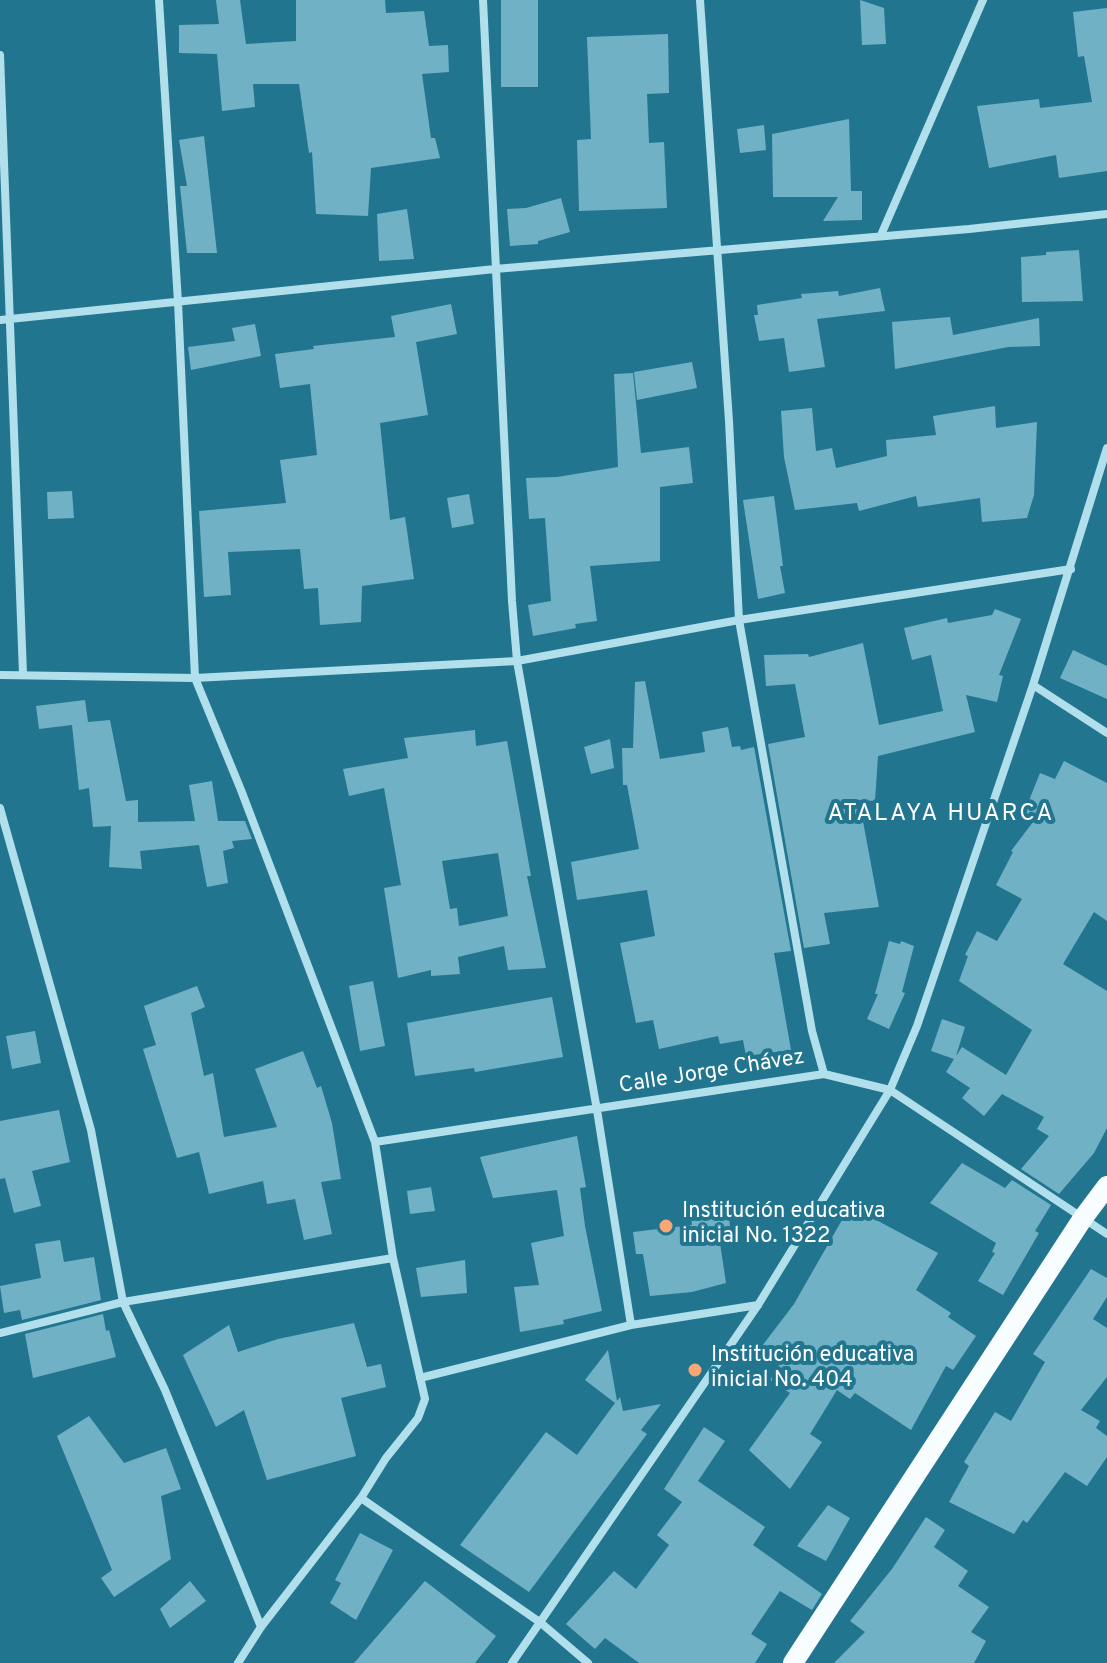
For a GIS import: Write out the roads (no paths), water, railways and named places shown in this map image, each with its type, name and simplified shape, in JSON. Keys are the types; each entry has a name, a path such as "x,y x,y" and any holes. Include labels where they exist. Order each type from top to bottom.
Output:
{"main road":[{"path":"793,1663 1083,1218 1107,1186"}],"street":[{"path":"159,0 178,302 195,678 375,1142 393,1258 425,1399 418,1418 386,1458 361,1498 261,1627 238,1663"},
{"path":"483,0 517,661 597,1110 631,1325"},
{"path":"700,0 729,421 739,620 812,1031 824,1074"},
{"path":"881,235 983,0"},
{"path":"0,55 5,320 23,674"},
{"path":"5,320 495,269 1107,214"},
{"path":"512,1663 758,1305 890,1090 917,1026 1033,685 1107,448"},
{"path":"0,675 195,678 517,661 739,620 1071,569"},
{"path":"1033,685 1107,733"},
{"path":"0,808 91,1130 123,1302 165,1390 261,1627"},
{"name":"Calle Jorge Chávez","path":"375,1142 824,1074 890,1090 1107,1234"},
{"path":"0,1333 123,1302 393,1258"},
{"path":"420,1378 631,1325 758,1305"},
{"path":"361,1498 541,1623 588,1663"}],"place":[{"name":"Institución educativa inicial No. 1322","path":"666,1226"},
{"name":"Institución educativa inicial No. 404","path":"695,1370"}],"district":[{"name":"ATALAYA HUARCA","path":"941,815"}]}
